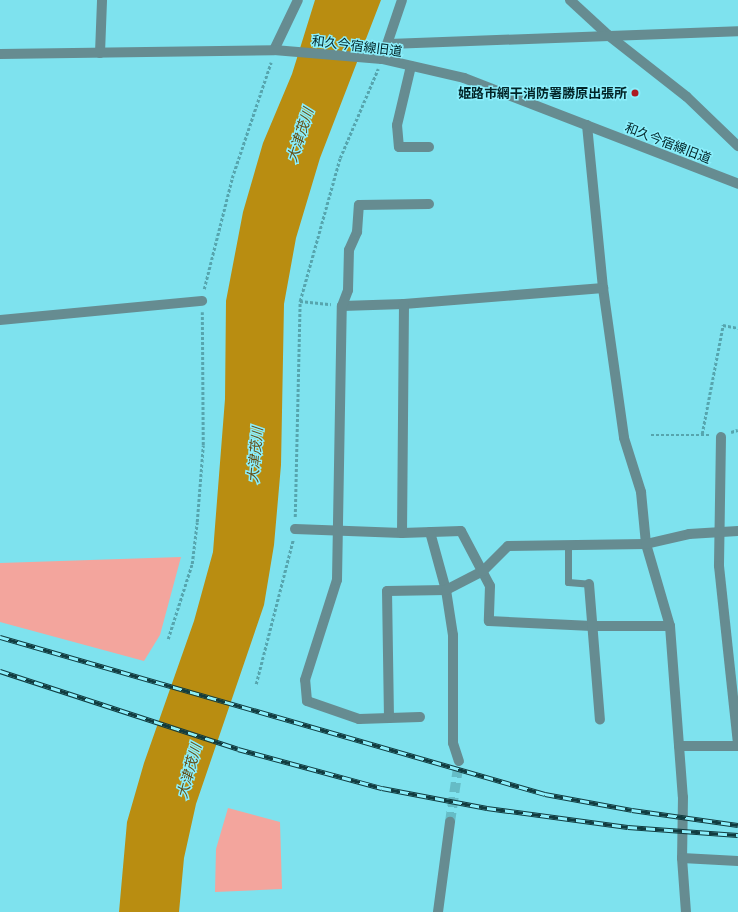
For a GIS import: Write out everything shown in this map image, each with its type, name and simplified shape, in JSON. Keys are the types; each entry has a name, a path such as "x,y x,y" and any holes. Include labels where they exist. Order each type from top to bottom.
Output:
{"street":[{"path":"100,53 102,0"},
{"path":"274,50 298,0"},
{"path":"382,59 389,44 402,0"},
{"path":"570,0 608,35 687,97 738,146"},
{"path":"389,44 738,31"},
{"name":"和久今宿線旧道","path":"0,54 274,50 382,59 464,78 738,184"},
{"path":"411,66 397,125 399,147 429,147"},
{"path":"587,125 603,288 624,438 641,492 646,544 670,626 683,797 682,858 686,912"},
{"path":"420,717 359,719 307,700 305,680 337,580 336,529 342,306 348,290 349,250 357,232 359,205 429,204"},
{"path":"342,306 404,304 603,288"},
{"path":"0,320 202,301"},
{"path":"402,533 404,304"},
{"path":"679,746 738,745 718,532 721,437"},
{"path":"295,529 336,529 402,533 461,531 490,586 489,620 592,626 670,626"},
{"path":"389,718 387,591 446,590 483,572 508,546 646,544 688,534 738,531"},
{"path":"430,532 446,590 453,635 453,743 459,761"},
{"path":"589,584 600,720"},
{"path":"438,912 450,822"},
{"path":"682,858 738,862"}],"lane":[{"path":"568,545 568,582 589,584"}],"path":[{"path":"168,639 192,564 197,522 203,445 202,301 232,178 274,50"},
{"path":"256,684 291,557 295,529 300,301 340,158 382,59"},
{"path":"300,301 342,306"},
{"path":"702,434 723,325 738,328"},
{"path":"651,435 702,434 721,437 738,430"}],"shaded area":[{"path":"181,557 160,635 144,661 0,622 0,563"},
{"path":"228,808 280,822 282,889 215,892 216,849"}],"water":[{"name":"大津茂川","path":"315,0 381,0 320,158 296,238 284,304 281,465 274,545 264,605 196,804 184,858 179,912 119,912 127,822 144,763 194,621 213,552 225,399 226,301 243,212 263,143 292,74"}],"tunnel":[{"path":"450,822 459,761"}],"railway":[{"path":"0,637 545,794 632,810 738,825"},
{"path":"0,671 238,749 382,788 487,808 628,827 738,835"}],"place":[{"name":"姫路市網干消防署勝原出張所","path":"635,93"}]}
